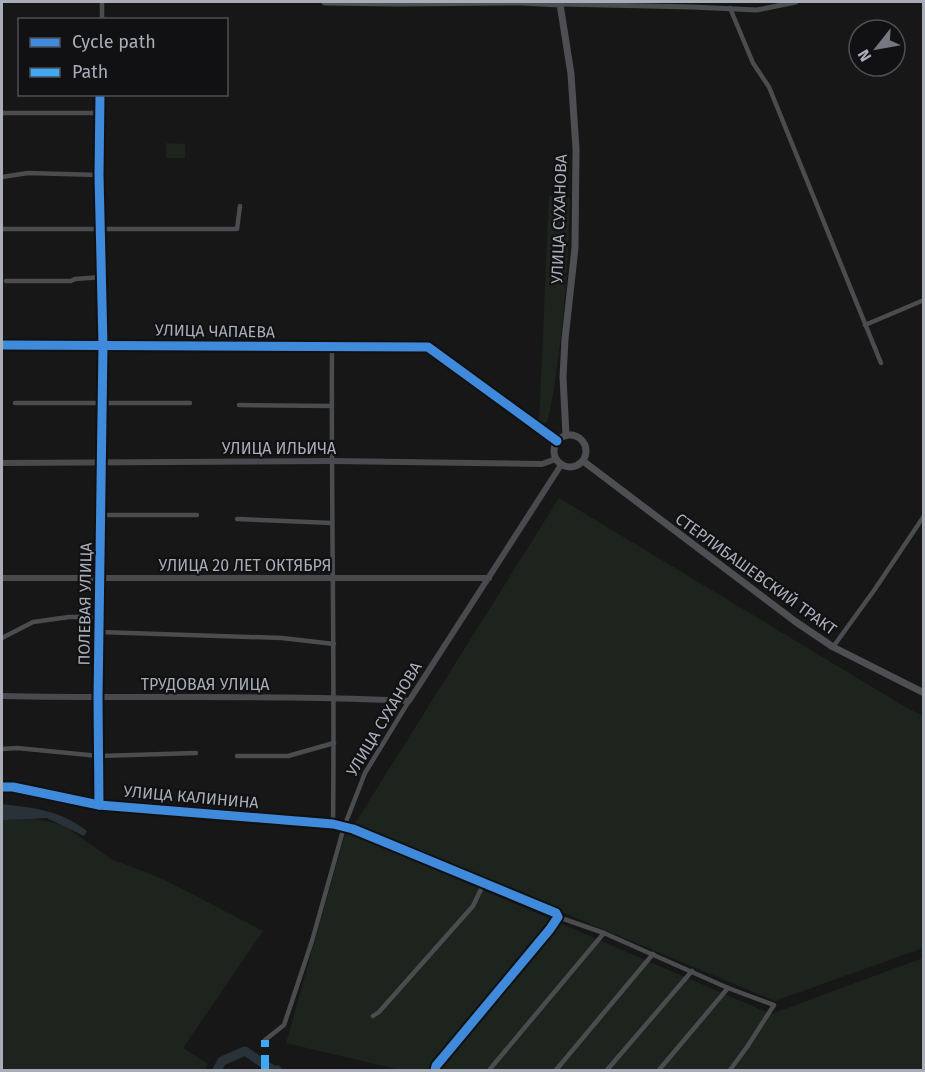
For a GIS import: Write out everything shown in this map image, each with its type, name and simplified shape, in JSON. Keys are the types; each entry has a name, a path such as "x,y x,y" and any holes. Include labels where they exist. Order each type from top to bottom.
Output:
{"main road":[{"path":"325,2 560,4"},
{"name":"УЛИЦА СУХАНОВА","path":"560,4 571,74 576,149 575,248 563,377 566,435"},
{"path":"566,435 577,436 584,444 586,454 583,461 576,466 571,467 559,462 554,450 557,441 566,435"},
{"name":"УЛИЦА ИЛЬИЧА","path":"2,463 332,461 542,464 559,462"},
{"name":"СТЕРЛИБАШЕВСКИЙ ТРАКТ","path":"583,461 796,622 833,647 924,693"},
{"name":"УЛИЦА СУХАНОВА","path":"409,701 489,578 559,462"},
{"name":"УЛИЦА 20 ЛЕТ ОКТЯБРЯ","path":"2,578 489,578"},
{"name":"ТРУДОВАЯ УЛИЦА","path":"2,696 334,697 409,701"}],"street":[{"path":"102,2 102,18"},
{"path":"560,4 757,10 796,2"},
{"path":"730,8 753,63 769,87 881,363"},
{"name":"ПОЛЕВАЯ УЛИЦА","path":"99,805 98,698 103,345 99,175 100,96"},
{"path":"2,113 99,113"},
{"path":"2,177 28,173 99,175"},
{"path":"2,229 237,229 240,206"},
{"path":"6,281 102,277"},
{"path":"865,325 924,300"},
{"name":"УЛИЦА ЧАПАЕВА","path":"2,345 428,347 557,441"},
{"path":"332,347 333,824"},
{"path":"15,403 190,403"},
{"path":"238,405 332,406"},
{"path":"101,515 197,515"},
{"path":"833,647 924,516"},
{"path":"237,519 332,523"},
{"name":"ПОЛЕВАЯ УЛИЦА","path":"2,638 33,622 69,617 100,617"},
{"name":"ПОЛЕВАЯ УЛИЦА","path":"99,632 282,638 334,644"},
{"name":"УЛИЦА СУХАНОВА","path":"265,1040 284,1025 312,941 344,827 365,773 409,701"},
{"path":"237,756 288,756 334,743"},
{"path":"2,749 17,748 99,756 196,753"},
{"name":"УЛИЦА КАЛИНИНА","path":"2,787 13,787 99,805 333,824 353,829 556,913 558,917 604,933 728,988 774,1005 730,1071"},
{"path":"373,1016 473,906 484,883"},
{"path":"435,1071 436,1066 558,917"},
{"path":"490,1070 604,933"},
{"path":"556,1071 653,954"},
{"path":"608,1071 692,971"},
{"path":"659,1071 728,988"}],"shaded area":[{"path":"166,143 185,144 185,158 166,158"},
{"path":"549,196 568,196 570,199 563,319 554,391 547,422 539,425"},
{"path":"559,498 923,716 923,948 775,1001 354,825"},
{"path":"2,804 57,814 87,831 84,836 47,818 2,820"},
{"path":"8,813 63,825 111,859 163,879 263,931 183,1048 208,1064 205,1070 2,1070 2,815"},
{"path":"346,831 771,1014 923,958 923,1070 400,1070 286,1043"}],"waterway":[{"path":"217,1070 222,1061 245,1051 273,1070 277,1070"}],"marked path":[{"path":"265,1040 265,1070"}],"cycle path":[{"path":"99,805 98,698 103,345 99,175 100,96"},
{"path":"2,345 428,347 557,441"},
{"path":"2,787 13,787 99,805 333,824 353,829 556,913 558,917 550,929 435,1070"}]}
